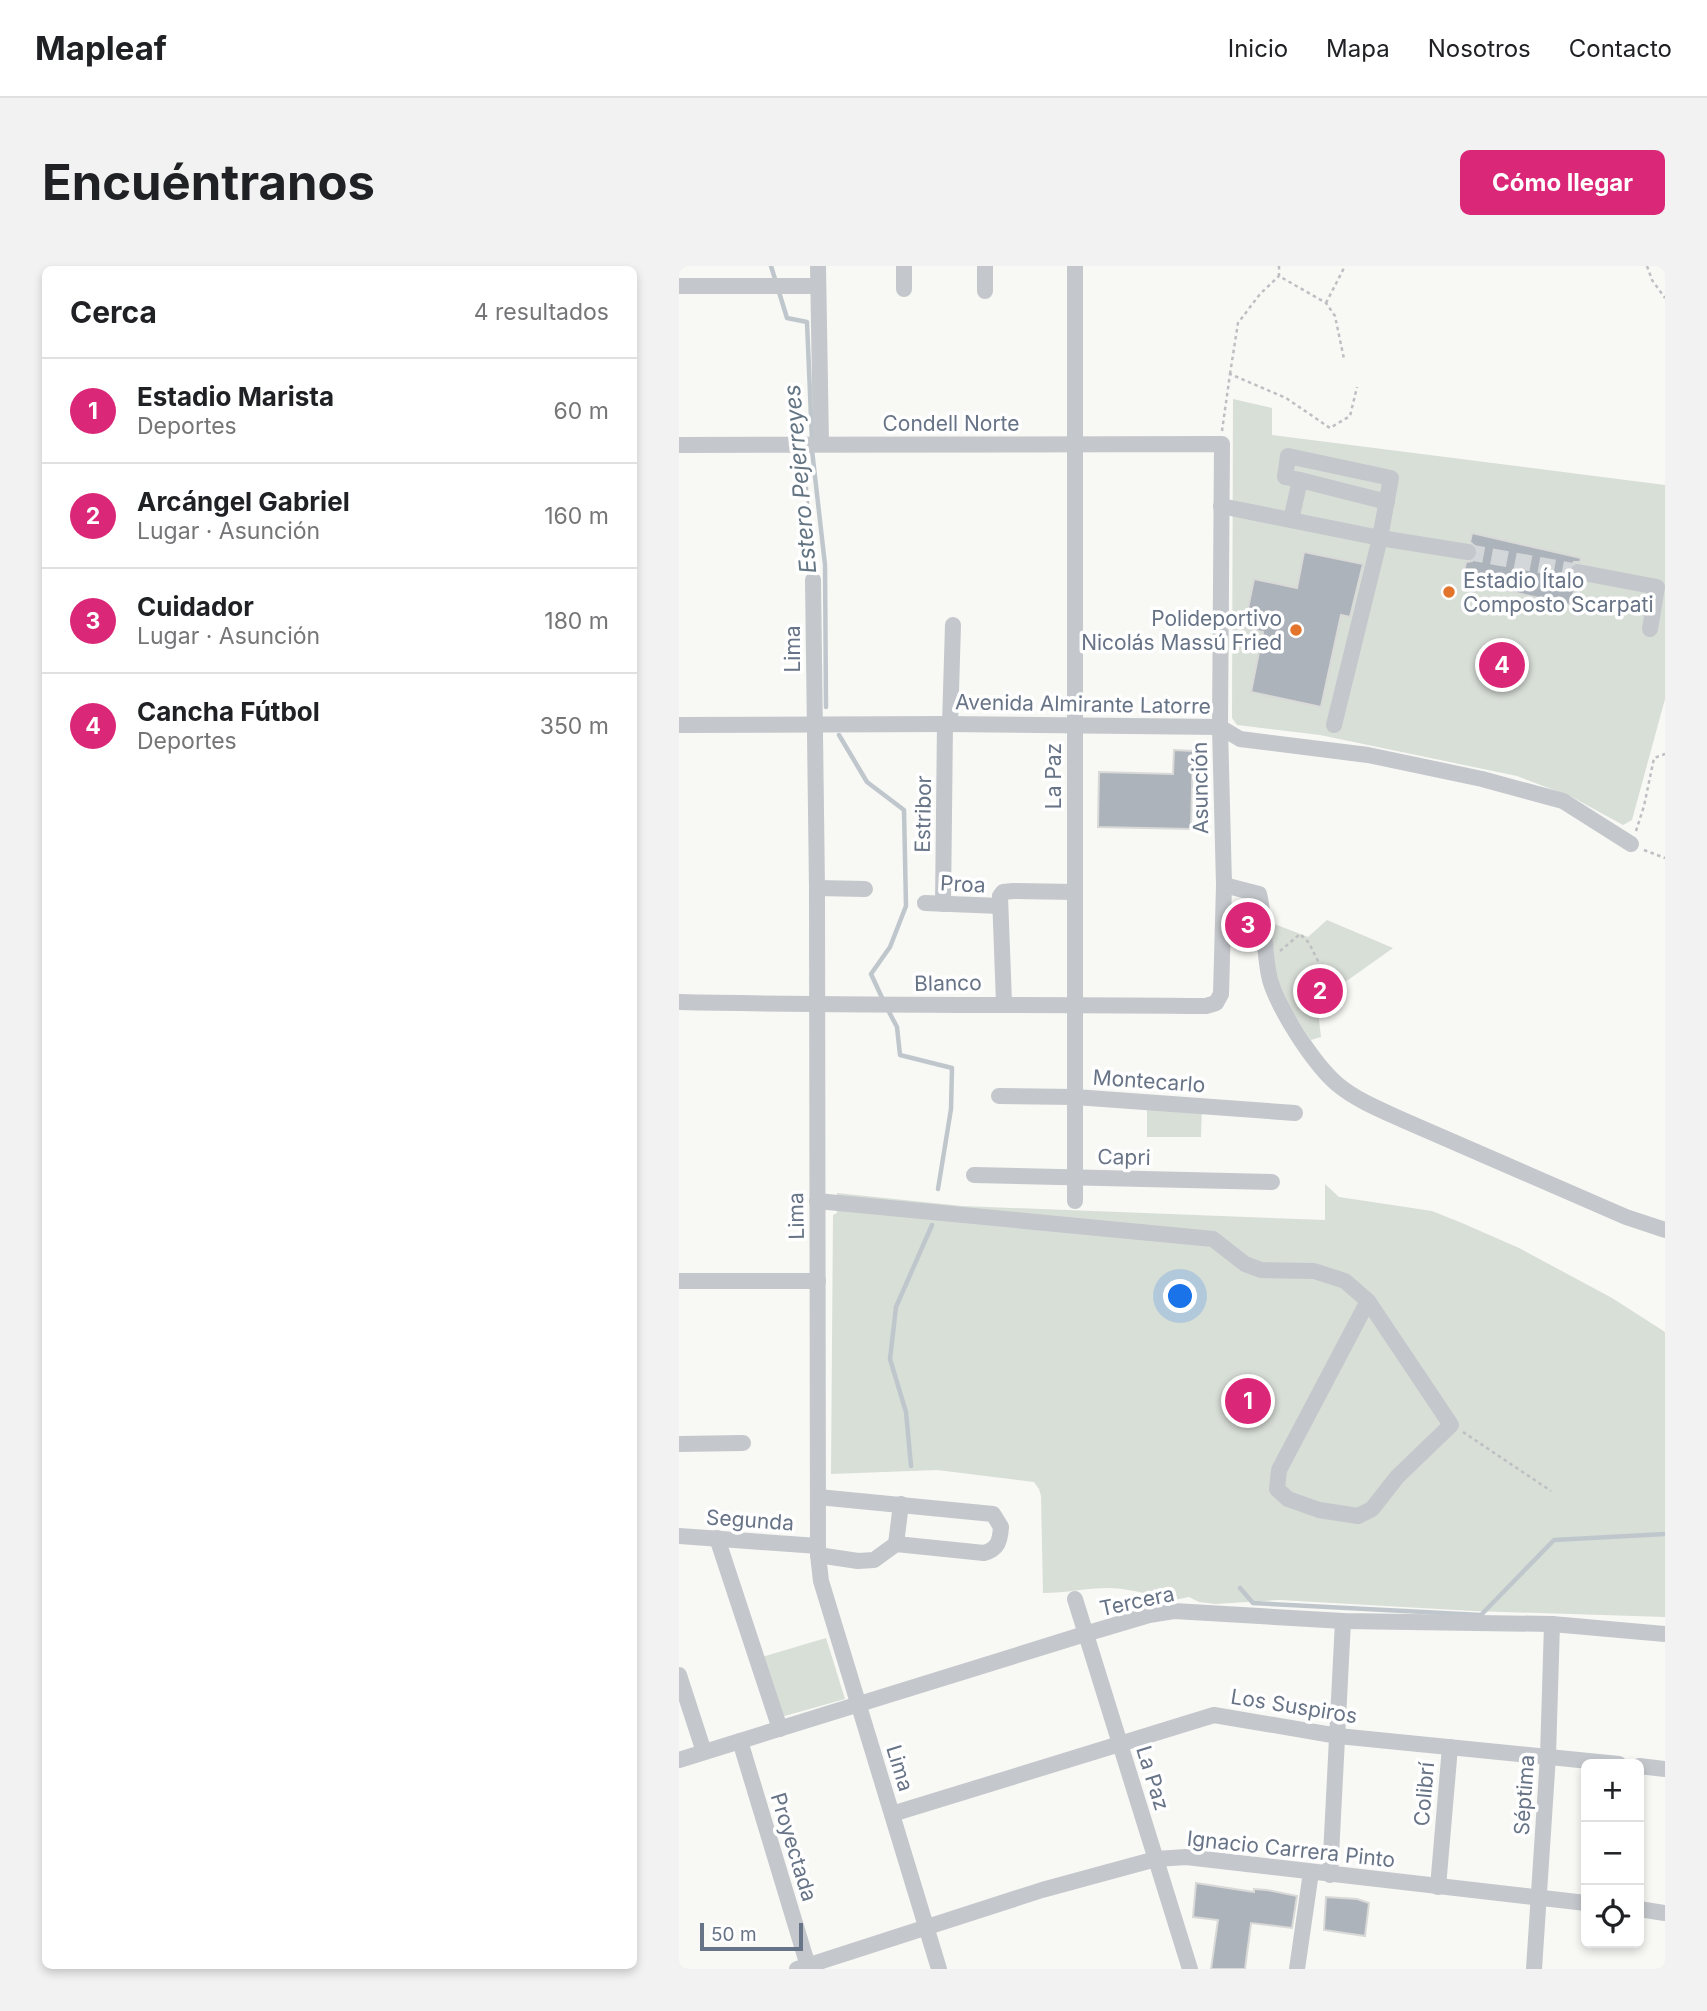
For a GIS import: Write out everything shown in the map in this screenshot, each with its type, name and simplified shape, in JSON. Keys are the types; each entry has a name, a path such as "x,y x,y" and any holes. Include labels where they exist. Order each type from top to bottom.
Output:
{"street":[{"path":"814,444 818,266"},
{"path":"904,266 904,289"},
{"path":"985,266 985,291"},
{"name":"La Paz","path":"1075,266 1075,1201"},
{"path":"679,286 818,286"},
{"name":"Condell Norte","path":"679,445 1223,444"},
{"name":"Asunción","path":"1216,1003 1221,994 1224,885 1220,727 1223,444"},
{"path":"1334,724 1380,538 1387,502 1391,478 1288,456 1285,477 1387,502"},
{"path":"1291,520 1300,480"},
{"path":"1221,506 1380,538 1468,552"},
{"path":"1578,572 1657,587 1650,629"},
{"name":"Lima","path":"813,580 818,1005 818,1550 821,1581 939,1969"},
{"name":"Estribor","path":"943,904 947,724 953,625"},
{"name":"Avenida Almirante Latorre","path":"679,725 1220,727 1240,739 1368,755 1482,779 1563,801 1631,844"},
{"path":"1224,885 1259,894 1271,981 1281,1006 1300,1038 1336,1084 1383,1111 1626,1217 1665,1230"},
{"path":"817,888 865,889"},
{"name":"Proa","path":"925,903 943,904 1075,892"},
{"path":"1002,899 1004,1003"},
{"name":"Blanco","path":"679,1002 1206,1006 1216,1003"},
{"name":"Montecarlo","path":"999,1096 1075,1097 1295,1113"},
{"name":"Capri","path":"974,1175 1272,1182"},
{"path":"817,1201 1213,1239 1245,1264 1261,1270 1314,1271 1345,1281 1368,1301 1451,1424 1397,1477 1371,1509 1358,1516 1318,1510 1288,1499 1277,1489 1279,1470 1368,1301"},
{"path":"679,1281 818,1281"},
{"path":"679,1444 743,1443"},
{"path":"818,1497 901,1504 993,1514 1001,1527 998,1545 992,1551 984,1553 897,1544 901,1504"},
{"name":"Segunda","path":"679,1536 818,1550 858,1561 874,1560 897,1544"},
{"path":"717,1538 780,1729"},
{"name":"La Paz","path":"1075,1599 1189,1969"},
{"name":"Tercera","path":"679,1760 1085,1634 1149,1615 1174,1611 1343,1621 1552,1624 1665,1634"},
{"path":"1329,1874 1343,1621"},
{"name":"Séptima","path":"1534,1969 1548,1756 1552,1624"},
{"path":"679,1675 704,1752"},
{"name":"Los Suspiros","path":"892,1814 1214,1715 1338,1736 1581,1760"},
{"name":"Proyectada","path":"740,1741 803,1967"},
{"name":"Colibrí","path":"1438,1887 1450,1748"},
{"path":"1644,1767 1665,1769"},
{"name":"Ignacio Carrera Pinto","path":"803,1967 1042,1890 1156,1858 1186,1857 1581,1902"},
{"path":"1297,1969 1311,1872"},
{"path":"1644,1910 1665,1913"}],"path":[{"path":"1223,444 1222,427 1238,323 1260,294 1279,276 1279,266"},
{"path":"1326,303 1345,266"},
{"path":"1647,266 1652,280 1665,298"},
{"path":"1279,276 1326,303 1335,316 1344,359"},
{"path":"1230,374 1286,398 1330,428 1350,416 1357,387"},
{"path":"813,580 814,444"},
{"path":"1665,754 1654,758 1644,806 1631,844 1665,858"},
{"path":"1267,954 1282,951 1300,934 1309,943 1327,979 1320,990 1338,987"},
{"path":"1451,1424 1551,1491"}],"shaded area":[{"name":"Estadio Ítalo Composto Scarpati","path":"1233,399 1272,408 1272,435 1665,485 1665,699 1632,820 1623,825 1572,797 1517,776 1320,735 1237,725 1232,718"},
{"path":"1327,920 1393,948 1317,1002 1321,1037 1311,1040 1286,1002 1274,972 1272,923 1308,937"},
{"path":"1147,1103 1202,1103 1201,1137 1147,1137"},
{"path":"1325,1184 1339,1197 1432,1211 1462,1223 1519,1248 1612,1298 1665,1332 1665,1617 1474,1611 1280,1600 1215,1604 1199,1602 1189,1597 1149,1605 1148,1594 1119,1589 1043,1593 1041,1496 1034,1482 937,1470 831,1474 833,1215 837,1213 837,1193 962,1206 1325,1220"},
{"path":"826,1638 845,1699 781,1717 762,1657"}],"building":[{"path":"1472,533 1581,558 1580,562 1574,562 1568,569 1568,576 1576,582 1571,605 1462,581 1466,562 1472,561 1478,554 1477,548 1470,542"},
{"name":"Polideportivo Nicolás Massú Fried","path":"1304,552 1363,564 1350,617 1341,615 1321,707 1251,692 1263,632 1244,628 1254,579 1297,588"},
{"path":"1174,750 1193,751 1191,829 1098,827 1099,772 1173,774"},
{"path":"1243,917 1252,917 1253,933 1243,933"},
{"path":"1196,1883 1254,1892 1254,1889 1267,1890 1297,1896 1292,1928 1251,1923 1245,1969 1211,1969 1218,1920 1193,1917"},
{"path":"1326,1897 1357,1899 1369,1903 1365,1936 1324,1930"}],"waterway":[{"name":"Estero Pejerreyes","path":"771,266 787,318 807,322 812,441"},
{"name":"Estero Pejerreyes","path":"812,450 825,565 826,707"},
{"name":"Estero Pejerreyes","path":"839,735 867,782 904,810 906,906 890,947 871,974 884,1002"},
{"name":"Estero Pejerreyes","path":"888,1010 897,1027 900,1055 952,1068 951,1109 938,1189"},
{"name":"Estero Pejerreyes","path":"911,1466 906,1412 890,1359 896,1307 932,1225"},
{"path":"1240,1588 1253,1603 1481,1615 1554,1540 1665,1534"}],"tunnel":[{"path":"1468,552 1578,572"}],"place":[{"name":"Estadio Ítalo Composto Scarpati","path":"1449,592"},
{"name":"Polideportivo Nicolás Massú Fried","path":"1296,630"},
{"name":"Cancha Fútbol","path":"1502,665"},
{"name":"Cuidador","path":"1248,925"},
{"name":"Arcángel Gabriel","path":"1320,991"},
{"name":"Estadio Marista","path":"1248,1401"}]}
